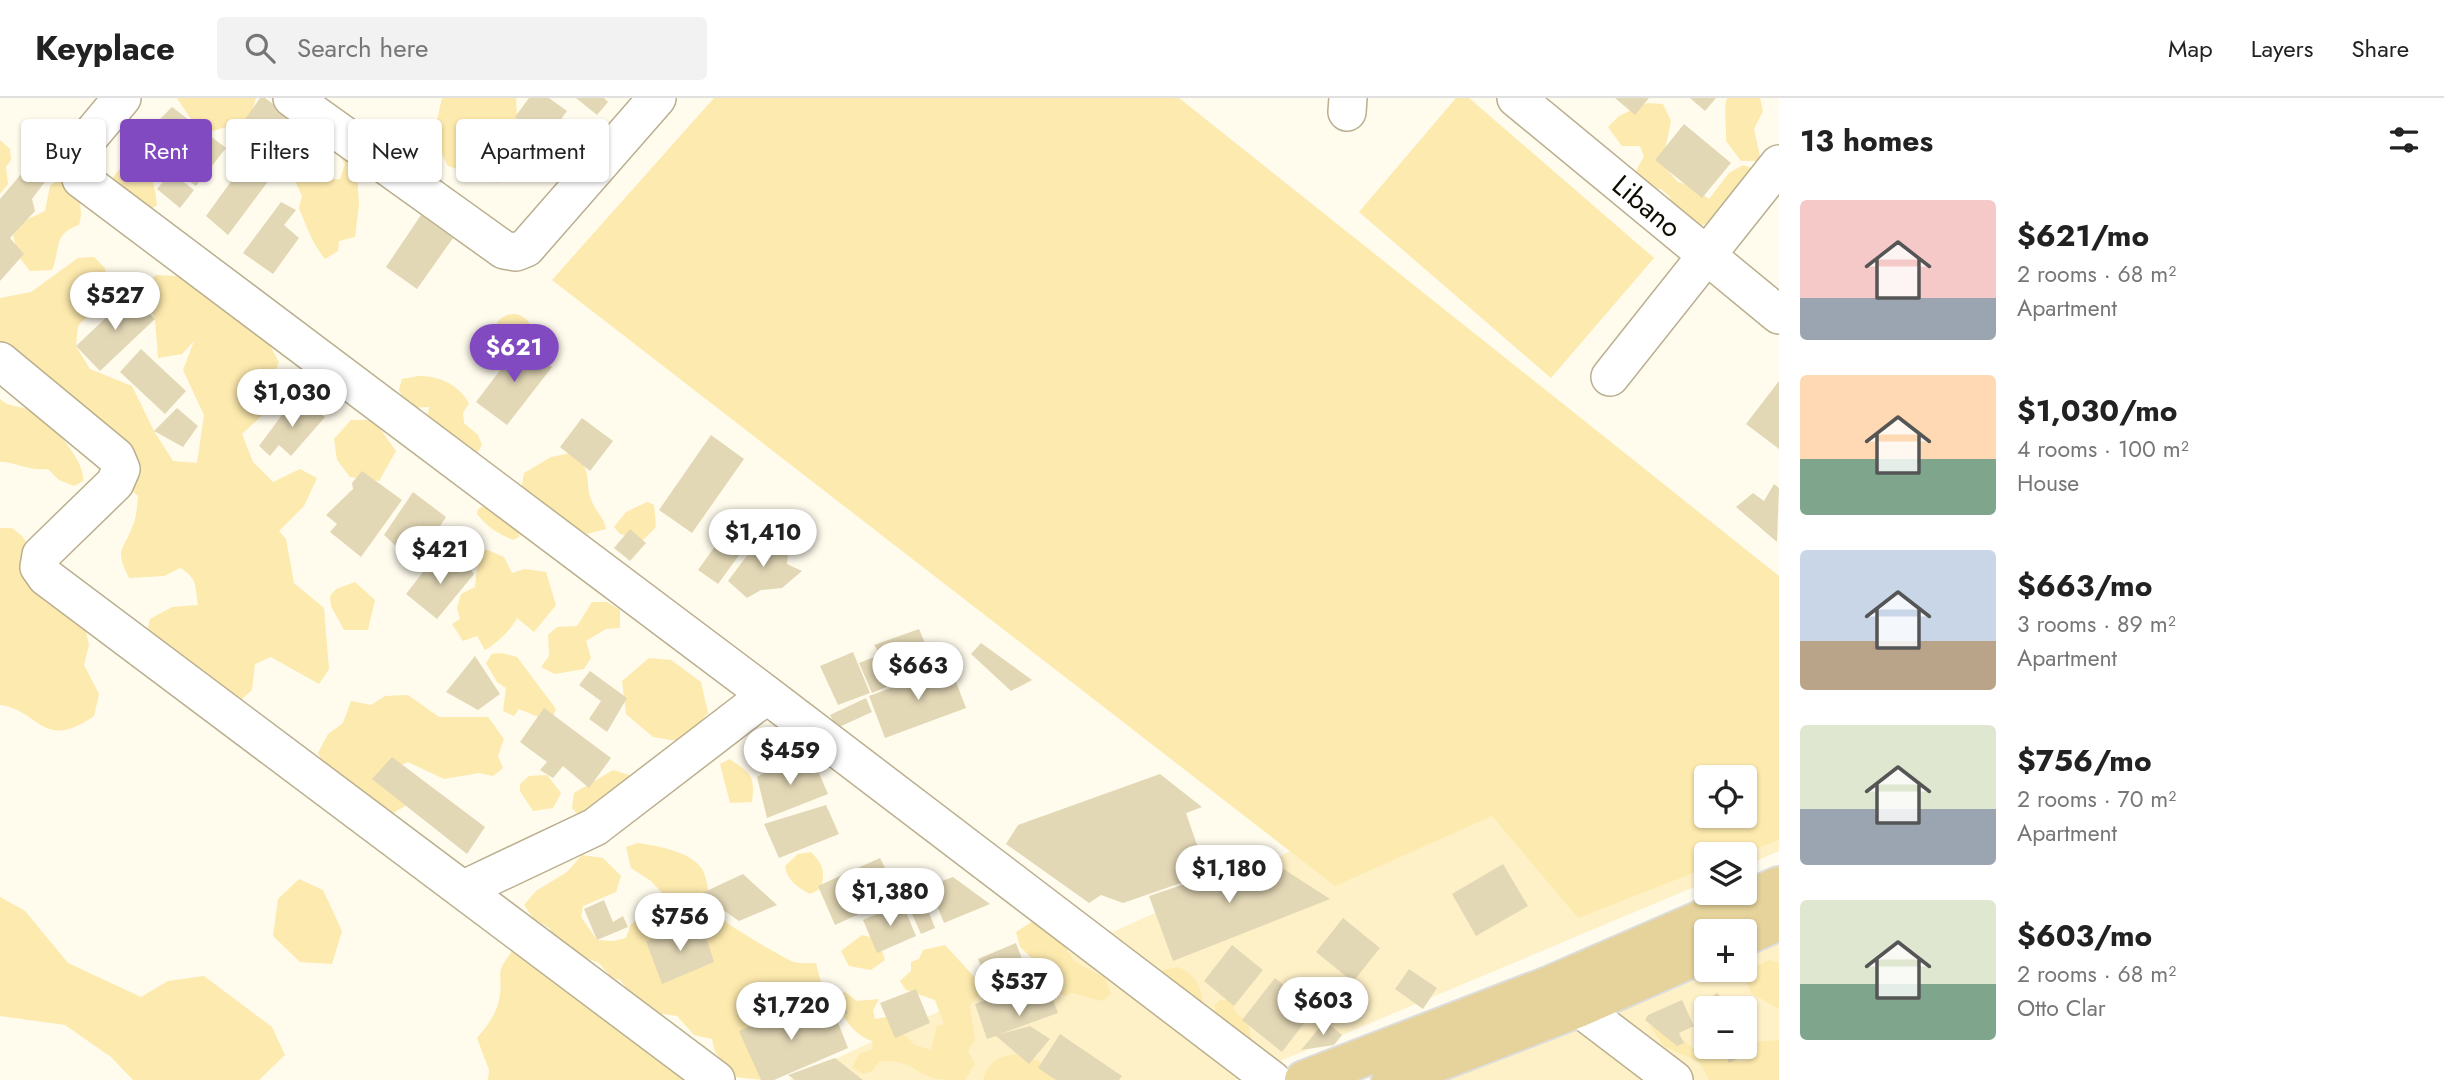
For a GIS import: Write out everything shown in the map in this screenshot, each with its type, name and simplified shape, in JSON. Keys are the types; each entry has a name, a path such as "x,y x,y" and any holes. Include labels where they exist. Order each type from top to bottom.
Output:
{"main road":[{"path":"1391,1080 1564,997 1779,886"},
{"path":"1757,931 1779,921"},
{"path":"1304,1080 1694,957"}],"street":[{"path":"122,98 81,147 75,162 82,179 767,695 1272,1080"},
{"path":"292,98 504,250 516,252 526,248 657,98"},
{"name":"Libano","path":"1516,98 1779,315"},
{"path":"1610,377 1779,164"},
{"path":"0,361 116,457 121,469 115,483 41,555 39,567 46,578 716,1080"},
{"path":"464,889 595,827 767,695"},
{"path":"1564,997 1674,1080"}],"shaded area":[{"path":"177,98 256,98 250,119 226,119 226,127 212,131 212,119 190,118"},
{"path":"442,98 516,98 517,119 456,119 456,169 448,166 442,154 442,119 437,119"},
{"path":"714,98 1179,98 1779,576 1779,840 1757,848 1757,842 1694,842 1694,873 1578,918 1492,816 1335,886 552,280"},
{"path":"1456,98 1469,98 1654,258 1551,378 1359,212"},
{"path":"1727,98 1760,98 1763,111 1754,129 1761,161 1741,161 1726,141"},
{"path":"1647,103 1663,104 1671,121 1662,164 1678,182 1693,187 1709,199 1729,173 1743,165 1760,171 1754,226 1730,234 1705,224 1696,228 1671,211 1670,197 1661,189 1647,188 1635,173 1644,156 1640,146 1622,146 1608,127 1619,116"},
{"path":"0,140 10,149 11,160 6,167 8,184 0,194"},
{"path":"334,144 348,153 348,182 358,182 359,205 355,237 339,241 338,251 325,259 313,241 299,208 302,196 296,182 334,182 334,179 340,179 345,164"},
{"path":"120,168 120,182 153,182 157,205 145,213 118,195 113,177"},
{"path":"55,182 68,182 74,189 81,213 79,225 61,237 52,270 30,271 19,257 13,235 26,220 45,211 50,186"},
{"path":"94,257 105,268 107,296 78,326 76,346 90,369 132,386 154,431 173,461 197,463 204,415 183,370 194,341 182,354 158,358 155,319 141,289 156,275 176,276 187,272 244,299 279,362 268,390 269,409 242,434 253,462 273,482 300,469 317,478 304,506 279,531 286,539 294,583 324,608 329,669 319,684 271,657 255,664 252,690 232,708 146,637 150,619 172,607 198,605 193,579 180,568 164,576 129,578 121,555 135,518 138,496 114,475 0,348 0,298 31,292 78,258"},
{"path":"513,314 527,319 532,333 527,347 513,352 499,347 494,333 499,319"},
{"path":"419,376 448,383 465,397 469,403 463,413 464,423 478,435 482,445 475,456 427,421 429,407 408,408 399,390 402,379"},
{"path":"0,399 7,404 31,411 56,432 79,462 83,481 74,486 59,480 48,469 33,469 0,462"},
{"path":"351,420 374,420 396,451 379,481 350,477 337,460 334,439"},
{"path":"571,453 586,470 590,497 606,529 587,534 521,491 524,473 551,457"},
{"path":"494,501 519,525 519,537 513,540 502,535 477,514 478,509"},
{"path":"647,502 654,505 656,527 643,540 620,534 614,527 626,512"},
{"path":"0,528 12,528 22,536 85,627 89,645 84,665 99,694 94,716 77,726 52,730 13,708 0,705"},
{"path":"485,549 504,557 512,573 525,569 546,572 556,605 534,632 517,618 503,636 485,650 477,636 463,641 452,624 460,619 457,608 461,594 475,587 478,559"},
{"path":"355,582 375,600 368,630 344,630 331,606 330,596 336,589"},
{"path":"592,602 607,602 620,610 620,628 606,629 586,641 591,658 584,669 555,674 541,667 549,656 548,635 557,627 577,626"},
{"path":"1779,628 1779,851 1757,861 1757,842 1694,842 1694,887 1235,1080 789,1080"},
{"path":"502,653 517,657 556,709 551,722 519,709 514,716 503,711 506,688 497,682 486,663 492,654"},
{"path":"649,658 671,660 701,682 708,713 683,742 653,737 626,714 622,681"},
{"path":"408,695 439,717 488,717 504,739 498,756 503,768 493,776 479,773 444,779 408,762 397,767 414,801 393,813 370,797 329,776 318,753 328,734 343,723 351,701 371,705 385,696"},
{"path":"730,759 750,776 753,786 752,802 730,803 720,764"},
{"path":"613,770 629,775 641,798 588,825 572,808 574,793"},
{"path":"547,775 561,793 553,808 533,811 520,791 520,784 529,776"},
{"path":"638,843 673,850 690,858 702,869 711,903 721,919 789,960 816,963 825,998 809,1004 781,1007 771,1020 763,1080 735,1077 715,1052 712,1039 694,1035 677,1016 656,1013 635,998 620,980 612,978 599,963 563,949 549,928 533,918 524,905 536,891 567,872 582,855 603,858 621,876 616,892 583,906 581,917 597,940 614,941 626,938 631,924 636,921 638,906 646,901 655,908 665,907 665,896 651,881 631,868 626,847"},
{"path":"811,852 821,865 823,878 820,889 810,894 791,880 785,866 798,854"},
{"path":"299,879 323,890 342,931 332,964 300,962 273,936 278,899"},
{"path":"0,897 25,911 68,963 141,997 168,981 204,976 272,1027 285,1055 259,1080 133,1080 111,1057 65,1025 0,1016"},
{"path":"1038,918 1050,920 1074,961 1105,978 1111,994 1102,1001 1072,993 1065,996 1029,977 1034,960 1020,947 1016,932"},
{"path":"1779,929 1779,1080 1413,1080 1694,975 1694,982 1757,982 1757,938"},
{"path":"862,935 878,939 885,960 871,970 849,966 841,951"},
{"path":"945,945 979,982 981,993 970,1005 975,1040 968,1051 975,1064 965,1080 936,1079 909,1066 888,1061 879,1062 872,1071 863,1074 852,1068 859,1054 873,1049 872,1041 858,1034 848,1022 834,994 845,992 857,1001 879,999 873,1010 875,1019 886,1017 915,1045 931,1050 937,1026 944,1024 935,1000 906,990 900,981 911,971 911,962 919,959 923,950"},
{"path":"514,949 703,1080 488,1080 489,1070 477,1038 496,1011 501,970"},
{"path":"1770,960 1779,963 1779,1009 1751,993 1746,982 1757,982 1757,966"},
{"path":"1178,967 1197,982 1203,1006 1159,980 1163,970"},
{"path":"1220,1000 1231,1000 1237,1014 1248,1022 1252,1043 1220,1026 1214,1006"},
{"path":"1666,1025 1694,1050 1694,1059 1735,1059 1739,1062 1757,1059 1757,1042 1779,1040 1779,1080 1709,1080 1700,1063 1664,1046 1650,1026"},
{"path":"1020,1054 1039,1061 1051,1075 1063,1080 983,1080 988,1068 996,1060"}],"building":[{"path":"260,98 265,98 293,119 245,119"},
{"path":"529,98 549,98 567,111 561,119 515,117"},
{"path":"576,98 604,98 608,102 597,115"},
{"path":"1615,98 1649,98 1635,115"},
{"path":"1690,98 1716,98 1705,111"},
{"path":"172,107 188,119 160,119"},
{"path":"1684,124 1731,163 1702,198 1655,160"},
{"path":"212,137 226,148 212,166"},
{"path":"21,174 21,182 45,182 32,199 35,211 10,238 24,254 0,281 0,199"},
{"path":"163,182 184,182 194,190 180,208 157,189"},
{"path":"230,182 268,182 228,235 206,216"},
{"path":"281,202 296,210 284,225 299,238 273,274 243,253"},
{"path":"421,215 453,238 417,289 386,267"},
{"path":"131,294 155,319 100,371 76,346"},
{"path":"520,344 552,367 507,425 476,402"},
{"path":"141,349 186,391 165,414 120,372"},
{"path":"1779,381 1779,449 1746,424"},
{"path":"293,400 305,410 310,406 325,417 291,456 279,445 270,456 259,446"},
{"path":"177,408 198,426 183,447 154,431"},
{"path":"582,418 613,441 590,471 560,447"},
{"path":"711,435 744,459 692,533 659,510"},
{"path":"362,471 402,500 361,557 330,532 337,524 326,515 353,489 352,483"},
{"path":"1774,484 1779,488 1777,542 1736,507 1753,493 1764,501"},
{"path":"413,492 446,517 415,564 384,535"},
{"path":"736,517 756,532 718,584 698,570"},
{"path":"630,529 646,543 630,561 614,548"},
{"path":"763,534 788,554 787,564 802,571 782,588 761,590 747,598 728,581"},
{"path":"461,557 474,574 437,619 406,594 434,558 449,572"},
{"path":"919,629 928,650 885,662 874,645"},
{"path":"981,643 1032,680 1011,691 971,654"},
{"path":"853,652 870,693 838,705 820,666"},
{"path":"475,656 500,694 478,710 446,692"},
{"path":"877,656 896,683 872,693 859,663"},
{"path":"950,666 966,708 885,738 869,696"},
{"path":"590,671 627,698 607,732 589,719 601,701 579,685"},
{"path":"866,698 872,712 837,728 830,715"},
{"path":"544,708 611,758 589,788 563,766 553,778 540,770 547,762 520,742"},
{"path":"792,756 800,771 815,764 828,794 767,818 757,777"},
{"path":"392,757 485,827 467,854 372,779"},
{"path":"1160,774 1202,807 1186,813 1207,874 1123,903 1101,895 1089,903 1006,844 1018,825"},
{"path":"826,805 839,834 779,858 764,824"},
{"path":"1265,857 1330,899 1173,961 1149,896"},
{"path":"880,858 899,896 835,925 818,886"},
{"path":"1503,864 1528,906 1476,936 1452,894"},
{"path":"743,874 777,905 739,921 700,894"},
{"path":"953,877 990,904 944,923 929,886"},
{"path":"920,890 935,928 921,934 907,903 916,901 913,893"},
{"path":"604,900 613,922 623,916 628,927 597,940 584,909"},
{"path":"902,903 916,936 877,953 863,920"},
{"path":"1343,918 1380,948 1353,982 1316,952"},
{"path":"702,924 714,962 662,984 646,941"},
{"path":"1016,943 1029,977 992,992 978,959"},
{"path":"1232,945 1263,970 1234,1006 1204,981"},
{"path":"1409,969 1437,988 1423,1009 1395,989"},
{"path":"1275,978 1314,1010 1282,1052 1242,1020"},
{"path":"1045,979 1058,1013 1000,1034 1030,1026 1050,1039 1029,1064 996,1036 987,1039 975,1004"},
{"path":"835,985 848,1013 822,1025 809,998"},
{"path":"916,989 930,1023 895,1038 880,1003"},
{"path":"1682,1000 1694,1026 1679,1033 1684,1043 1677,1046 1645,1020 1648,1015"},
{"path":"805,1003 822,1028 837,1020 848,1048 774,1080 761,1080 739,1031"},
{"path":"1325,1021 1342,1035 1334,1045 1301,1050"},
{"path":"1060,1034 1122,1076 1119,1080 1056,1080 1038,1068"},
{"path":"835,1058 863,1080 795,1080 788,1075"}]}
